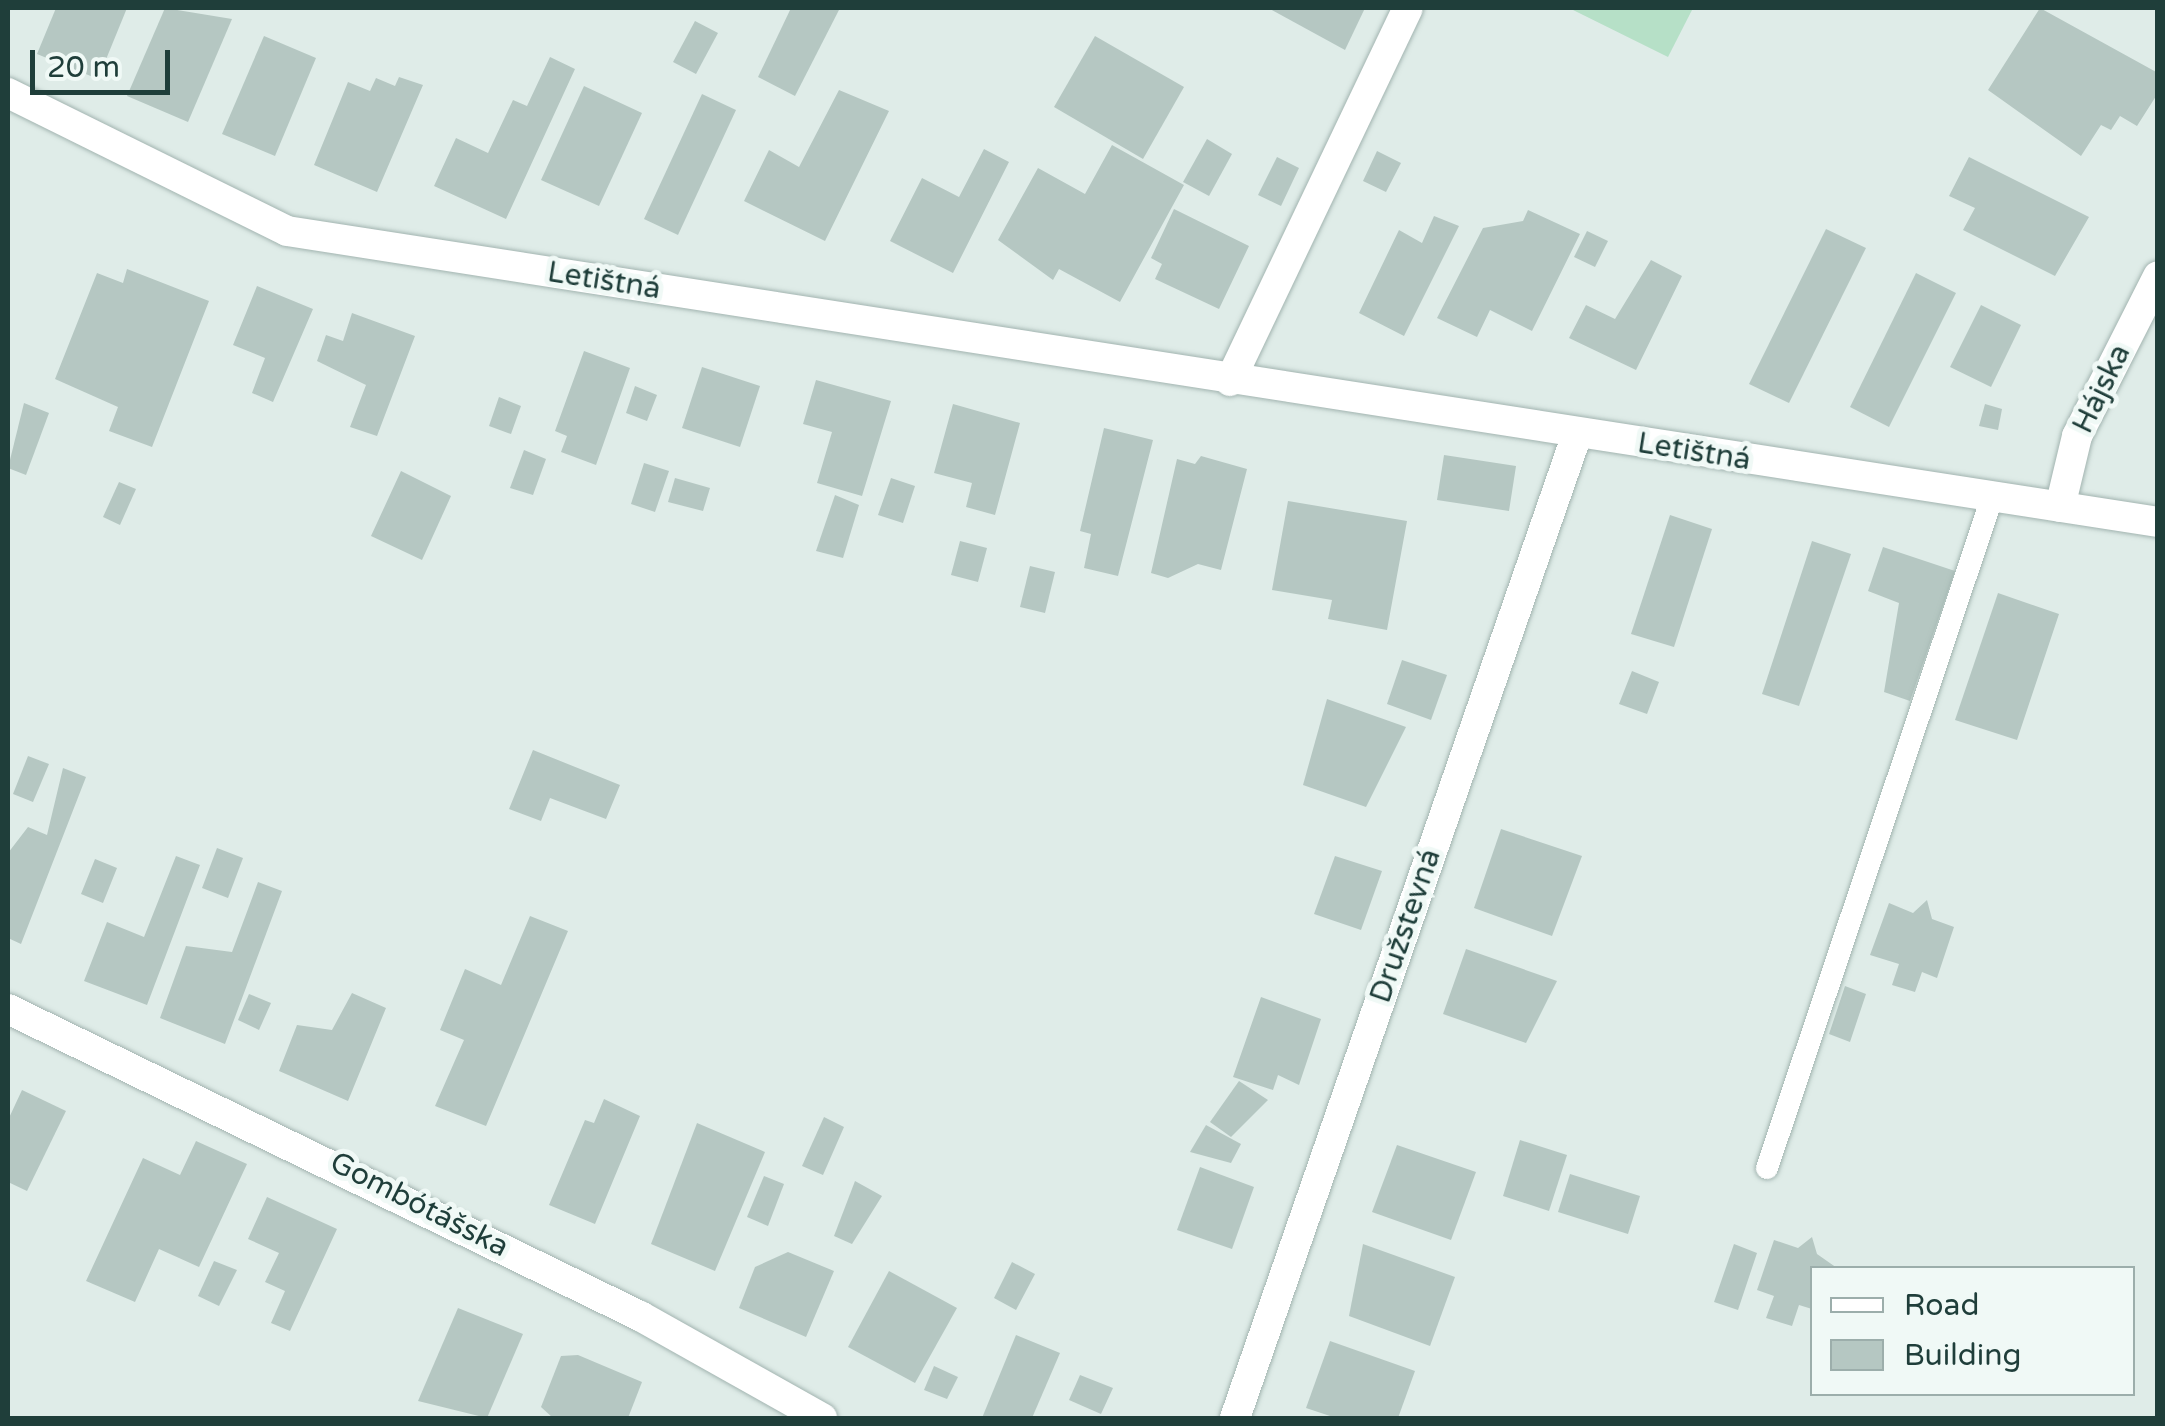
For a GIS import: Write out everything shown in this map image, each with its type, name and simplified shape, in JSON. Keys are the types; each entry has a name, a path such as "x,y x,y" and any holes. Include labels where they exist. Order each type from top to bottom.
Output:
{"street":[{"path":"1230,381 1408,8"},
{"name":"Letištná","path":"8,93 287,231 1230,381 2158,522"},
{"name":"Hájska","path":"2060,506 2077,436 2158,276"},
{"name":"Družstevná","path":"1236,1418 1576,434"},
{"name":"Gombótášska","path":"8,1008 622,1307 822,1418"}],"lane":[{"path":"1766,1168 1992,498"}],"green space":[{"path":"1569,8 1693,8 1668,57"}],"building":[{"path":"56,8 127,8 98,79 37,54"},
{"path":"165,8 232,19 188,122 127,96"},
{"path":"791,8 840,8 795,96 758,77"},
{"path":"1268,8 1365,8 1345,50"},
{"path":"2040,8 2158,73 2158,93 2137,126 2120,116 2111,130 2101,125 2081,156 1988,90"},
{"path":"695,21 718,33 696,74 673,62"},
{"path":"264,36 316,58 275,156 222,134"},
{"path":"1095,36 1184,87 1143,159 1054,107"},
{"path":"550,57 575,69 506,219 434,186 456,138 488,153 513,100 527,106"},
{"path":"399,77 423,85 377,192 314,165 348,82 370,91 376,78 395,86"},
{"path":"584,86 642,113 599,206 541,180"},
{"path":"839,90 889,111 825,241 744,201 769,150 799,167"},
{"path":"702,94 736,110 678,235 644,219"},
{"path":"1207,139 1232,154 1209,196 1183,182"},
{"path":"1112,145 1184,185 1120,302 1059,269 1053,280 998,240 1038,168 1085,194"},
{"path":"984,149 1009,162 953,273 890,241 922,178 959,197"},
{"path":"1377,151 1401,163 1386,192 1363,181"},
{"path":"1277,157 1299,168 1281,206 1258,195"},
{"path":"1969,157 2089,217 2055,276 1963,230 1975,208 1949,196"},
{"path":"1174,209 1249,246 1219,309 1155,279 1162,264 1151,258"},
{"path":"1528,210 1580,234 1532,331 1490,310 1477,337 1437,318 1483,228 1523,221"},
{"path":"1434,216 1459,226 1404,336 1359,313 1399,230 1422,243"},
{"path":"1826,229 1866,248 1789,403 1749,384"},
{"path":"1587,231 1608,241 1595,267 1574,257"},
{"path":"1651,260 1682,276 1636,370 1569,338 1586,305 1615,319"},
{"path":"127,269 209,301 152,447 109,431 118,407 55,379 97,273 123,283"},
{"path":"1916,273 1956,293 1889,427 1850,407"},
{"path":"257,286 313,309 273,402 252,393 265,358 233,345"},
{"path":"1981,305 2021,325 1991,387 1950,367"},
{"path":"352,313 415,336 377,436 350,427 366,385 317,361 326,335 343,341"},
{"path":"584,351 630,368 596,465 561,452 567,436 555,431"},
{"path":"702,367 760,386 740,447 682,428"},
{"path":"816,380 891,401 862,496 817,483 832,432 803,424"},
{"path":"635,386 657,395 647,421 626,413"},
{"path":"499,397 521,406 511,434 489,426"},
{"path":"24,403 49,413 26,475 8,468"},
{"path":"953,404 1020,423 995,515 966,507 972,483 934,473"},
{"path":"1985,404 2002,409 1998,430 1979,426"},
{"path":"1104,428 1153,440 1118,576 1084,568 1091,534 1080,531"},
{"path":"524,450 546,459 533,495 510,488"},
{"path":"1444,455 1516,466 1509,511 1437,500"},
{"path":"1201,456 1247,469 1221,570 1198,564 1168,578 1151,573 1177,459 1195,464"},
{"path":"644,463 669,471 655,512 631,504"},
{"path":"401,471 451,496 422,560 371,536"},
{"path":"675,478 710,488 703,511 668,502"},
{"path":"891,478 915,486 903,523 878,515"},
{"path":"119,482 136,489 120,525 103,517"},
{"path":"835,495 859,505 843,558 816,551"},
{"path":"1288,501 1407,521 1387,630 1328,619 1332,600 1272,590"},
{"path":"1670,515 1712,529 1674,647 1631,634"},
{"path":"960,541 987,548 978,582 951,575"},
{"path":"1812,541 1851,554 1799,706 1762,694"},
{"path":"1883,547 1955,571 1910,701 1884,692 1899,603 1868,591"},
{"path":"1030,566 1055,572 1045,613 1020,607"},
{"path":"1998,593 2059,614 2017,740 1955,720"},
{"path":"1402,660 1447,675 1431,720 1387,704"},
{"path":"1632,671 1659,682 1647,714 1619,704"},
{"path":"1327,699 1406,727 1366,807 1303,785"},
{"path":"533,750 620,785 606,819 550,798 541,821 509,809"},
{"path":"28,756 49,764 33,802 13,794"},
{"path":"63,768 86,777 21,944 8,938 8,853 28,827 47,835"},
{"path":"1501,829 1582,856 1552,936 1474,908"},
{"path":"217,848 243,858 228,898 202,888"},
{"path":"176,856 200,865 147,1005 84,981 107,922 144,937"},
{"path":"1335,856 1382,871 1361,930 1314,914"},
{"path":"95,859 117,868 103,903 81,894"},
{"path":"258,882 282,891 225,1044 160,1018 186,946 232,952"},
{"path":"1927,900 1932,919 1954,927 1937,978 1922,972 1915,992 1892,985 1899,964 1870,955 1889,903 1913,913"},
{"path":"530,916 568,931 486,1126 435,1106 464,1040 440,1030 465,969 501,985"},
{"path":"1466,949 1557,981 1526,1043 1443,1014"},
{"path":"1845,986 1866,994 1850,1042 1829,1034"},
{"path":"352,993 386,1008 348,1101 279,1071 297,1025 332,1030"},
{"path":"249,994 271,1003 259,1030 238,1020"},
{"path":"1261,997 1321,1019 1299,1085 1278,1075 1273,1090 1233,1077"},
{"path":"1239,1081 1268,1100 1231,1137 1210,1122"},
{"path":"22,1090 66,1111 27,1191 8,1182 8,1120"},
{"path":"604,1099 640,1116 595,1224 549,1205 585,1120 594,1123"},
{"path":"824,1117 844,1127 823,1175 802,1166"},
{"path":"697,1123 765,1152 715,1271 651,1244"},
{"path":"1206,1125 1241,1144 1231,1163 1190,1152"},
{"path":"1520,1140 1567,1155 1549,1211 1503,1196"},
{"path":"196,1141 247,1164 199,1267 159,1249 135,1302 86,1281 143,1158 180,1175"},
{"path":"1397,1145 1476,1172 1451,1240 1372,1212"},
{"path":"1200,1167 1254,1187 1232,1249 1177,1230"},
{"path":"1570,1174 1640,1196 1628,1234 1558,1212"},
{"path":"764,1176 784,1184 768,1226 747,1217"},
{"path":"855,1181 882,1196 852,1244 834,1236"},
{"path":"267,1197 337,1229 290,1331 271,1323 285,1291 265,1282 279,1253 248,1239"},
{"path":"1812,1237 1817,1254 1834,1266 1810,1266 1810,1308 1799,1305 1792,1326 1766,1318 1774,1296 1757,1290 1774,1240 1798,1248"},
{"path":"1363,1244 1455,1277 1430,1346 1349,1316"},
{"path":"1734,1244 1757,1253 1738,1310 1714,1302"},
{"path":"788,1252 834,1271 806,1337 739,1308 755,1267"},
{"path":"214,1261 237,1270 219,1306 198,1296"},
{"path":"1012,1262 1035,1274 1016,1310 994,1298"},
{"path":"889,1271 957,1308 915,1383 848,1347"},
{"path":"458,1308 523,1334 487,1418 418,1401"},
{"path":"1016,1335 1060,1353 1032,1418 982,1418"},
{"path":"1330,1341 1415,1371 1398,1418 1336,1418 1306,1408"},
{"path":"578,1355 642,1382 628,1418 553,1418 541,1407 561,1356"},
{"path":"934,1366 958,1377 947,1399 924,1390"},
{"path":"1080,1375 1113,1388 1101,1414 1069,1400"}]}
